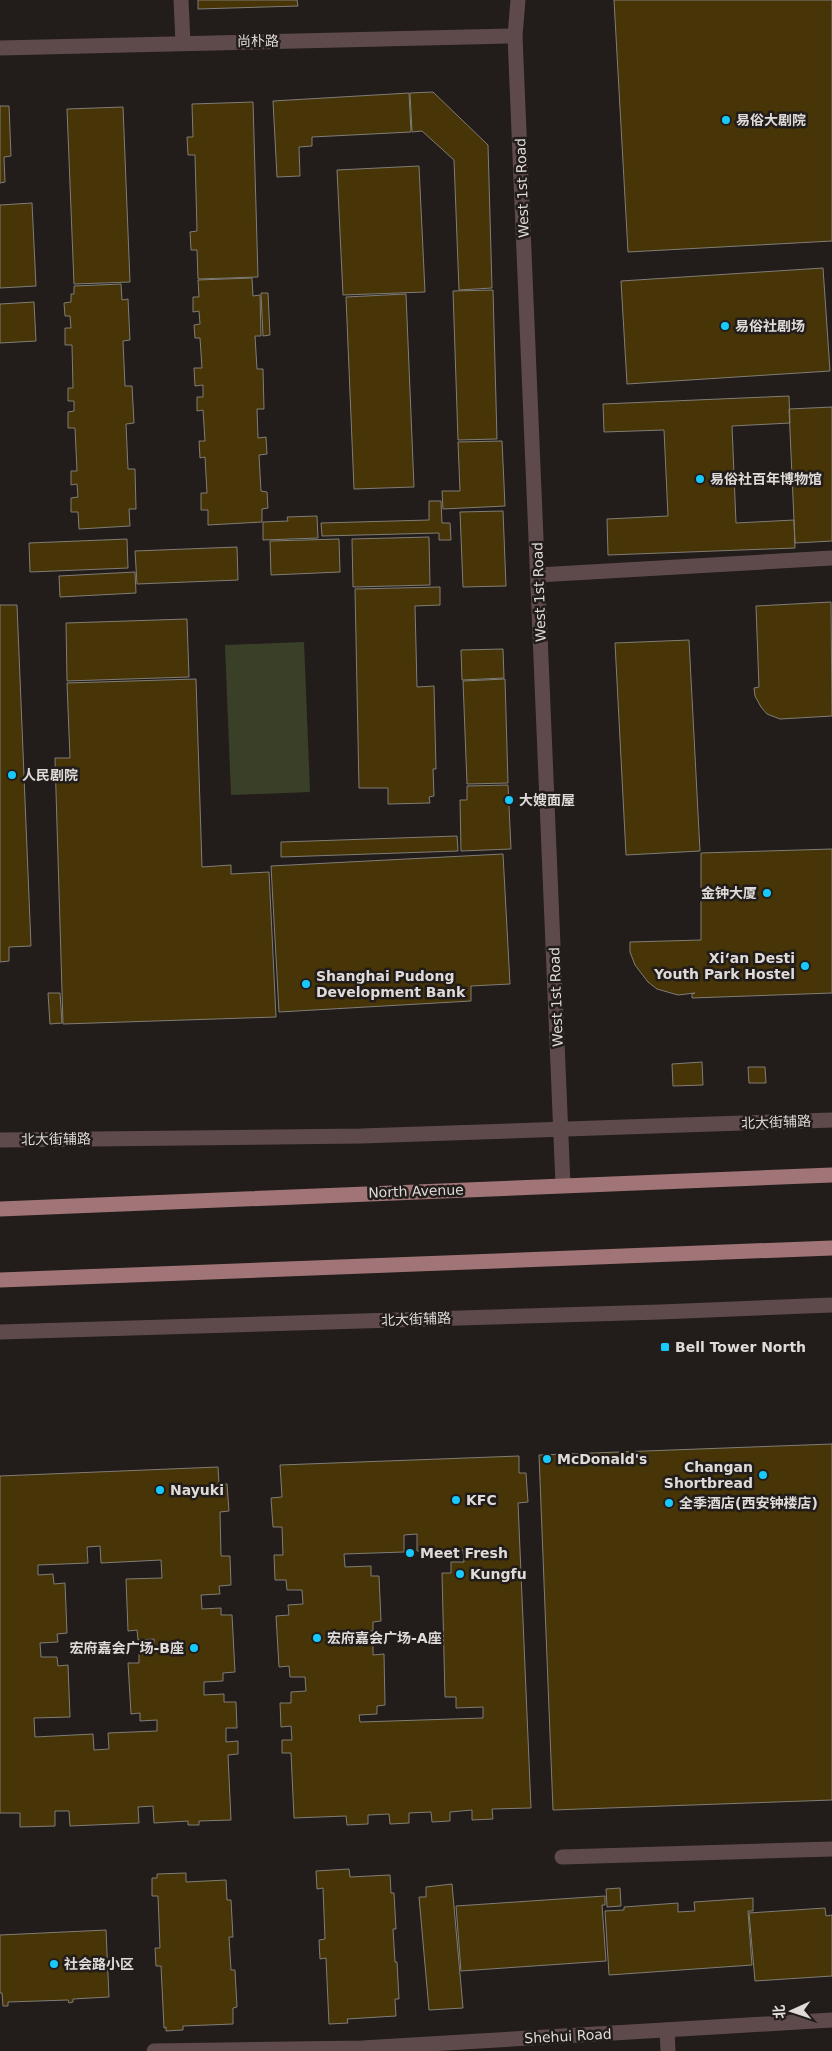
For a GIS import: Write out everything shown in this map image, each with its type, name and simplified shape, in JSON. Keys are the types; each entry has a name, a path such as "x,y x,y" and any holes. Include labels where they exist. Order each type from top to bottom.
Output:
{"main road":[{"name":"North Avenue","path":"0,1209 832,1175"},
{"path":"0,1280 832,1248"}],"street":[{"path":"181,0 182,43"},
{"name":"West 1st Road","path":"518,0 515,36 563,1185"},
{"name":"尚朴路","path":"0,48 515,36"},
{"path":"538,575 832,558"},
{"name":"北大街辅路","path":"0,1140 361,1136 832,1120"},
{"name":"北大街辅路","path":"0,1332 832,1305"},
{"path":"562,1857 832,1849"},
{"name":"Shehui Road","path":"154,2051 513,2045 667,2030 832,2020"},
{"path":"667,2030 668,2051"}],"green space":[{"path":"304,642 310,792 231,795 225,645"}],"building":[{"path":"198,0 297,0 298,6 198,9"},
{"name":"易俗大剧院","path":"614,0 832,0 832,241 628,252"},
{"path":"433,92 488,145 492,288 459,290 454,160 422,131 412,132 410,93"},
{"path":"409,93 411,132 312,137 312,146 299,147 300,176 277,177 273,101"},
{"path":"253,102 258,277 198,279 197,250 191,250 190,232 197,231 195,155 188,155 187,137 193,137 192,104"},
{"path":"0,106 9,106 11,156 4,157 5,182 0,183"},
{"path":"123,107 130,282 74,284 67,109"},
{"path":"419,166 425,292 343,295 337,170"},
{"path":"32,203 36,286 0,288 0,205"},
{"name":"易俗社剧场","path":"823,268 830,371 627,384 621,281"},
{"path":"252,278 253,296 260,295 261,336 255,336 257,369 263,369 264,409 257,409 258,438 266,437 267,454 259,455 261,491 267,492 268,508 262,509 262,522 208,525 208,510 201,510 201,493 207,493 205,457 200,458 199,441 205,441 203,410 197,411 197,397 203,397 203,385 195,386 194,368 202,368 200,338 195,338 194,325 200,324 199,311 193,312 193,297 199,297 198,280"},
{"path":"121,284 122,300 128,299 130,340 123,341 125,386 132,386 134,423 126,424 128,469 135,469 136,509 129,509 130,526 79,529 78,512 71,512 71,498 78,497 77,484 71,485 71,471 77,471 75,428 68,428 68,412 74,411 74,401 68,401 68,388 73,388 72,345 65,345 65,328 71,328 70,316 65,316 64,303 71,302 74,286"},
{"path":"493,290 497,439 458,440 453,291"},
{"path":"261,293 268,293 270,335 263,336"},
{"path":"406,294 414,487 354,489 346,297"},
{"path":"34,302 36,341 0,343 0,304"},
{"path":"789,396 790,423 732,426 736,523 794,520 795,548 608,555 607,519 668,516 664,430 604,432 603,404"},
{"path":"832,407 832,541 795,543 789,409"},
{"path":"502,441 505,506 443,509 442,491 460,491 458,442"},
{"path":"429,501 441,501 442,523 450,523 451,540 439,540 439,533 322,536 321,523 429,520"},
{"path":"503,511 506,586 463,587 460,512"},
{"path":"317,516 318,538 263,540 263,522 288,521 287,517"},
{"path":"429,537 430,585 353,587 352,539"},
{"path":"127,539 128,568 30,572 29,543"},
{"path":"339,539 340,572 271,575 270,541"},
{"path":"237,547 238,580 137,584 135,551"},
{"path":"135,572 136,593 60,597 59,576"},
{"path":"440,587 440,605 415,606 417,687 434,686 436,769 433,769 434,796 429,797 430,803 388,804 388,788 359,788 355,589"},
{"path":"831,602 832,716 780,719 767,714 755,696 754,688 759,687 756,606"},
{"name":"人民剧院","path":"0,605 17,605 31,946 9,947 9,961 0,962"},
{"path":"187,619 189,677 67,681 66,623"},
{"path":"689,640 700,851 626,855 615,643"},
{"path":"503,649 504,678 462,680 461,650"},
{"path":"196,679 202,867 231,865 231,874 269,872 276,1017 63,1024 55,758 70,758 67,683"},
{"path":"505,679 508,783 467,784 463,681"},
{"path":"508,785 511,849 461,851 460,800 467,800 467,786"},
{"path":"457,836 458,851 281,857 281,842"},
{"name":"金钟大厦","path":"832,849 832,993 692,998 692,994 695,993 678,995 657,989 648,982 635,965 630,952 630,942 701,940 701,853"},
{"path":"503,854 510,984 471,986 471,1001 279,1012 271,866"},
{"path":"48,993 60,993 62,1023 50,1024"},
{"path":"702,1062 703,1085 673,1086 672,1064"},
{"path":"748,1067 765,1067 766,1083 749,1083"},
{"path":"832,1444 832,1800 553,1810 539,1455"},
{"name":"宏府嘉会广场-A座","path":"519,1456 519,1473 526,1473 528,1502 518,1503 531,1808 492,1809 493,1819 472,1820 472,1810 450,1812 450,1821 432,1822 431,1812 409,1813 409,1823 390,1824 389,1814 368,1815 368,1824 347,1825 346,1816 294,1818 291,1753 282,1753 282,1740 292,1740 291,1726 281,1727 280,1703 291,1703 291,1692 306,1691 305,1677 290,1677 289,1666 279,1667 276,1616 289,1615 288,1605 303,1604 302,1590 287,1590 286,1580 275,1580 274,1555 283,1555 282,1527 273,1527 271,1498 282,1497 280,1465","holes":["417,1534 417,1551 463,1550 464,1562 451,1562 451,1573 442,1573 445,1697 456,1697 456,1708 483,1707 483,1718 360,1722 359,1715 377,1714 377,1706 385,1705 384,1654 373,1655 373,1645 358,1646 357,1631 373,1631 373,1622 381,1621 379,1576 371,1576 371,1566 345,1567 344,1554 404,1552 404,1535"]},
{"name":"宏府嘉会广场-B座","path":"218,1467 219,1484 227,1484 229,1511 220,1512 221,1556 230,1556 231,1585 219,1586 220,1594 201,1595 202,1609 221,1608 221,1615 232,1615 235,1672 223,1673 223,1681 204,1682 204,1695 224,1694 224,1702 236,1702 237,1728 226,1728 226,1742 238,1741 238,1754 228,1755 231,1820 199,1821 199,1825 188,1825 188,1821 154,1823 153,1806 138,1807 139,1823 70,1826 69,1811 55,1811 55,1826 20,1827 20,1813 0,1813 0,1476","holes":["100,1546 101,1563 161,1560 162,1578 126,1579 128,1631 137,1630 138,1640 154,1639 154,1653 139,1654 139,1663 128,1663 131,1714 140,1713 140,1721 157,1720 157,1731 108,1733 109,1749 94,1750 93,1734 35,1737 34,1718 70,1717 68,1665 58,1666 57,1657 41,1657 40,1643 58,1642 57,1634 67,1633 65,1583 54,1584 53,1574 38,1575 38,1565 88,1563 87,1547"]},
{"path":"349,1869 350,1877 390,1875 391,1893 394,1893 396,1929 393,1929 399,1999 395,1999 396,2016 347,2019 348,2023 329,2024 326,1958 320,1959 319,1940 325,1939 323,1888 317,1889 316,1871"},
{"path":"186,1873 186,1882 226,1880 227,1900 231,1900 233,1937 229,1937 231,1970 235,1970 237,2007 233,2008 233,2024 183,2026 183,2030 166,2031 166,2027 164,2028 161,1966 156,1966 155,1948 160,1948 158,1896 152,1896 152,1878 157,1878 157,1874"},
{"path":"452,1884 463,2008 429,2010 419,1897 426,1897 426,1887"},
{"path":"620,1888 621,1906 607,1907 606,1889"},
{"path":"605,1896 605,1905 602,1905 606,1961 461,1971 456,1906"},
{"path":"753,1898 753,1911 748,1911 752,1965 609,1975 605,1911 624,1910 624,1907 678,1903 678,1912 695,1911 694,1902"},
{"path":"825,1908 826,1916 832,1915 832,1976 755,1981 749,1913"},
{"name":"社会路小区","path":"106,1930 109,1997 73,1999 73,2002 69,2003 68,2000 8,2002 8,2006 3,2006 2,1993 0,1993 0,1935"}],"place":[{"name":"易俗大剧院","path":"726,120"},
{"name":"易俗社剧场","path":"725,326"},
{"name":"易俗社百年博物馆","path":"700,479"},
{"name":"人民剧院","path":"12,775"},
{"name":"大嫂面屋","path":"509,800"},
{"name":"金钟大厦","path":"767,893"},
{"name":"Xi‘an Desti Youth Park Hostel","path":"805,966"},
{"name":"Shanghai Pudong Development Bank","path":"306,984"},
{"name":"Bell Tower North","path":"665,1347"},
{"name":"McDonald's","path":"547,1459"},
{"name":"Changan Shortbread","path":"763,1475"},
{"name":"Nayuki","path":"160,1490"},
{"name":"KFC","path":"456,1500"},
{"name":"全季酒店(西安钟楼店)","path":"669,1503"},
{"name":"Meet Fresh","path":"410,1553"},
{"name":"Kungfu","path":"460,1574"},
{"name":"宏府嘉会广场-A座","path":"317,1638"},
{"name":"宏府嘉会广场-B座","path":"194,1648"},
{"name":"社会路小区","path":"54,1964"}]}
